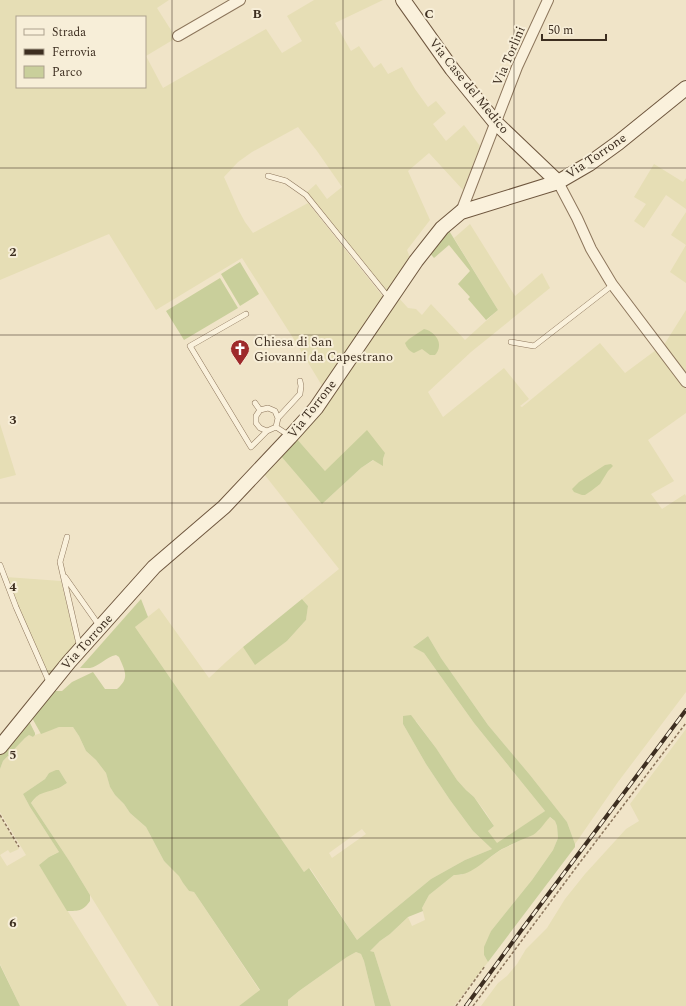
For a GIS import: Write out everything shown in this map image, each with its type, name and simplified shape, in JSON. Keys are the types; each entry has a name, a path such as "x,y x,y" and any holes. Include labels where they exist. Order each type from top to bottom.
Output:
{"main road":[{"name":"Via Case del Medico","path":"404,0 452,69 495,122 558,182"},
{"name":"Via Torrone","path":"0,747 80,648 154,567 224,507 316,408 390,299 442,228 461,212 558,182 589,164 618,143 686,88"}],"street":[{"path":"178,36 240,0"},
{"name":"Via Torlini","path":"461,212 517,67 548,0"},
{"path":"558,182 591,249 612,284 686,382"}],"lane":[{"path":"268,176 286,181 306,195 390,299"},
{"path":"511,342 534,346 612,284"},
{"path":"246,314 190,346 250,447 266,431 276,427"},
{"path":"276,427 278,418 300,394 302,386 300,381"},
{"path":"256,403 260,410"},
{"path":"266,431 260,428 256,423 256,416 260,410 268,408 275,411 278,418"},
{"path":"276,427 290,437"},
{"path":"67,537 60,562 80,648"},
{"path":"0,565 16,607 50,685"},
{"path":"62,574 96,621 101,625"}],"path":[{"path":"474,1006 578,865 686,723"},
{"path":"0,815 19,847"},
{"path":"456,1006 485,966"}],"shaded area":[{"path":"0,0 169,0 157,8 176,38 146,56 163,88 266,29 282,53 302,41 287,16 314,0 383,0 335,23 351,51 359,46 374,68 381,63 388,74 402,67 428,107 436,101 446,113 433,124 446,141 464,125 480,146 463,190 429,153 408,171 430,220 407,250 411,260 387,294 306,193 316,184 327,199 342,187 298,127 252,152 238,162 224,177 239,211 253,233 308,203 384,298 324,389 242,258 156,310 109,234 0,280"},
{"path":"654,164 683,182 686,178 686,209 666,195 644,228 634,221 646,204 634,197"},
{"path":"686,212 686,245 671,235"},
{"path":"470,224 515,296 542,273 550,288 471,352 428,392 443,417 504,368 529,399 520,406 522,407 600,343 625,373 656,350 686,389 686,413 648,440 674,481 651,494 662,509 685,494 686,496 686,692 618,782 575,844 567,822 488,725 441,658 428,636 414,646 424,653 474,723 545,811 497,844 488,831 494,826 486,813 474,797 457,780 416,721 403,724 426,764 450,800 473,831 492,849 465,860 431,879 357,940 310,868 304,872 135,627 159,608 209,678 243,647 255,664 287,641 306,620 308,606 302,599 339,569 264,474 280,455 322,504 361,468 374,460 383,465 385,453 325,471 296,438 357,358 362,361 368,342 397,296 408,308 416,309 422,315 431,304 465,340 498,310 454,238","holes":["362,829 366,834 332,858 329,853"]},
{"path":"686,245 686,283 670,272"},
{"path":"686,310 686,380 662,348"},
{"path":"0,424 16,475 0,479"},
{"path":"6,577 61,581 77,647 48,679"},
{"path":"59,727 73,727 86,751 96,760 106,773 110,787 115,795 130,813 146,827 164,861 180,876 189,891 194,892 260,991 239,1006 159,1006 70,862 31,803 42,792 57,789 67,783 59,770 49,773 45,779 23,794 59,852 49,857 39,865 127,1006 20,1006 0,964 0,855 7,866 26,855 0,812 0,769 3,761 29,735 33,737"},
{"path":"686,729 686,1006 481,1006 498,983 507,976 517,964 526,949 547,928 565,899 585,874 626,829 639,821 630,804"},
{"path":"0,816 19,849 10,853 8,850 0,855"},
{"path":"549,817 555,821 557,826 558,838 553,850 532,880 491,931 484,955 488,962 454,1006 391,1006 374,952 370,951 408,917 412,926 425,920 422,908 429,895 454,875 461,875 481,864 499,851 539,831"},
{"path":"356,952 361,954 364,961 375,1006 288,1006 288,1000 299,991"}],"green space":[{"path":"448,229 498,310 486,320 468,299 470,297 458,284 470,271 449,245 434,258 428,251"},
{"path":"240,262 259,294 240,306 221,274"},
{"path":"220,278 238,308 184,340 166,311"},
{"path":"424,329 437,337 439,347 435,355 430,355 422,349 414,353 408,349 405,343"},
{"path":"367,430 385,453 383,466 373,460 361,468 322,504 280,455 296,438 325,471"},
{"path":"611,464 613,466 600,484 591,491 585,495 574,492 572,489 579,482 605,465"},
{"path":"141,599 148,617 135,627 304,872 309,868 357,940 431,879 465,860 492,849 473,831 450,800 426,764 403,724 403,716 411,715 436,748 457,780 474,797 494,826 488,831 497,843 545,811 474,723 424,653 413,647 428,636 441,658 488,725 567,822 575,844 575,847 488,962 484,955 484,947 491,931 532,880 553,850 558,838 557,826 555,821 550,817 533,835 502,849 473,870 461,875 454,875 429,895 422,908 423,911 408,917 370,951 374,952 391,1006 375,1006 364,961 361,954 356,952 299,991 288,1000 288,1006 239,1006 260,990 194,892 189,891 179,876 164,861 146,827 130,813 115,795 110,787 106,773 96,760 86,751 73,727 59,727 41,734 31,716 53,691 62,691 72,682 93,672 105,689 117,689 121,685 124,681 125,674 119,657 116,655 96,666 90,668 80,668"},
{"path":"302,599 308,606 306,620 287,641 255,665 243,647"},
{"path":"28,719 35,735 33,737 29,735 25,738 3,761 0,769 0,753"},
{"path":"59,770 67,783 57,789 42,793 31,803 90,895 90,901 83,909 78,910 67,911 39,865 49,857 59,852 23,794 45,779 49,773"},
{"path":"0,965 20,1006 0,1006"}],"railway":[{"path":"466,1006 686,710"}],"place":[{"name":"Chiesa di San Giovanni da Capestrano","path":"240,366"}]}
